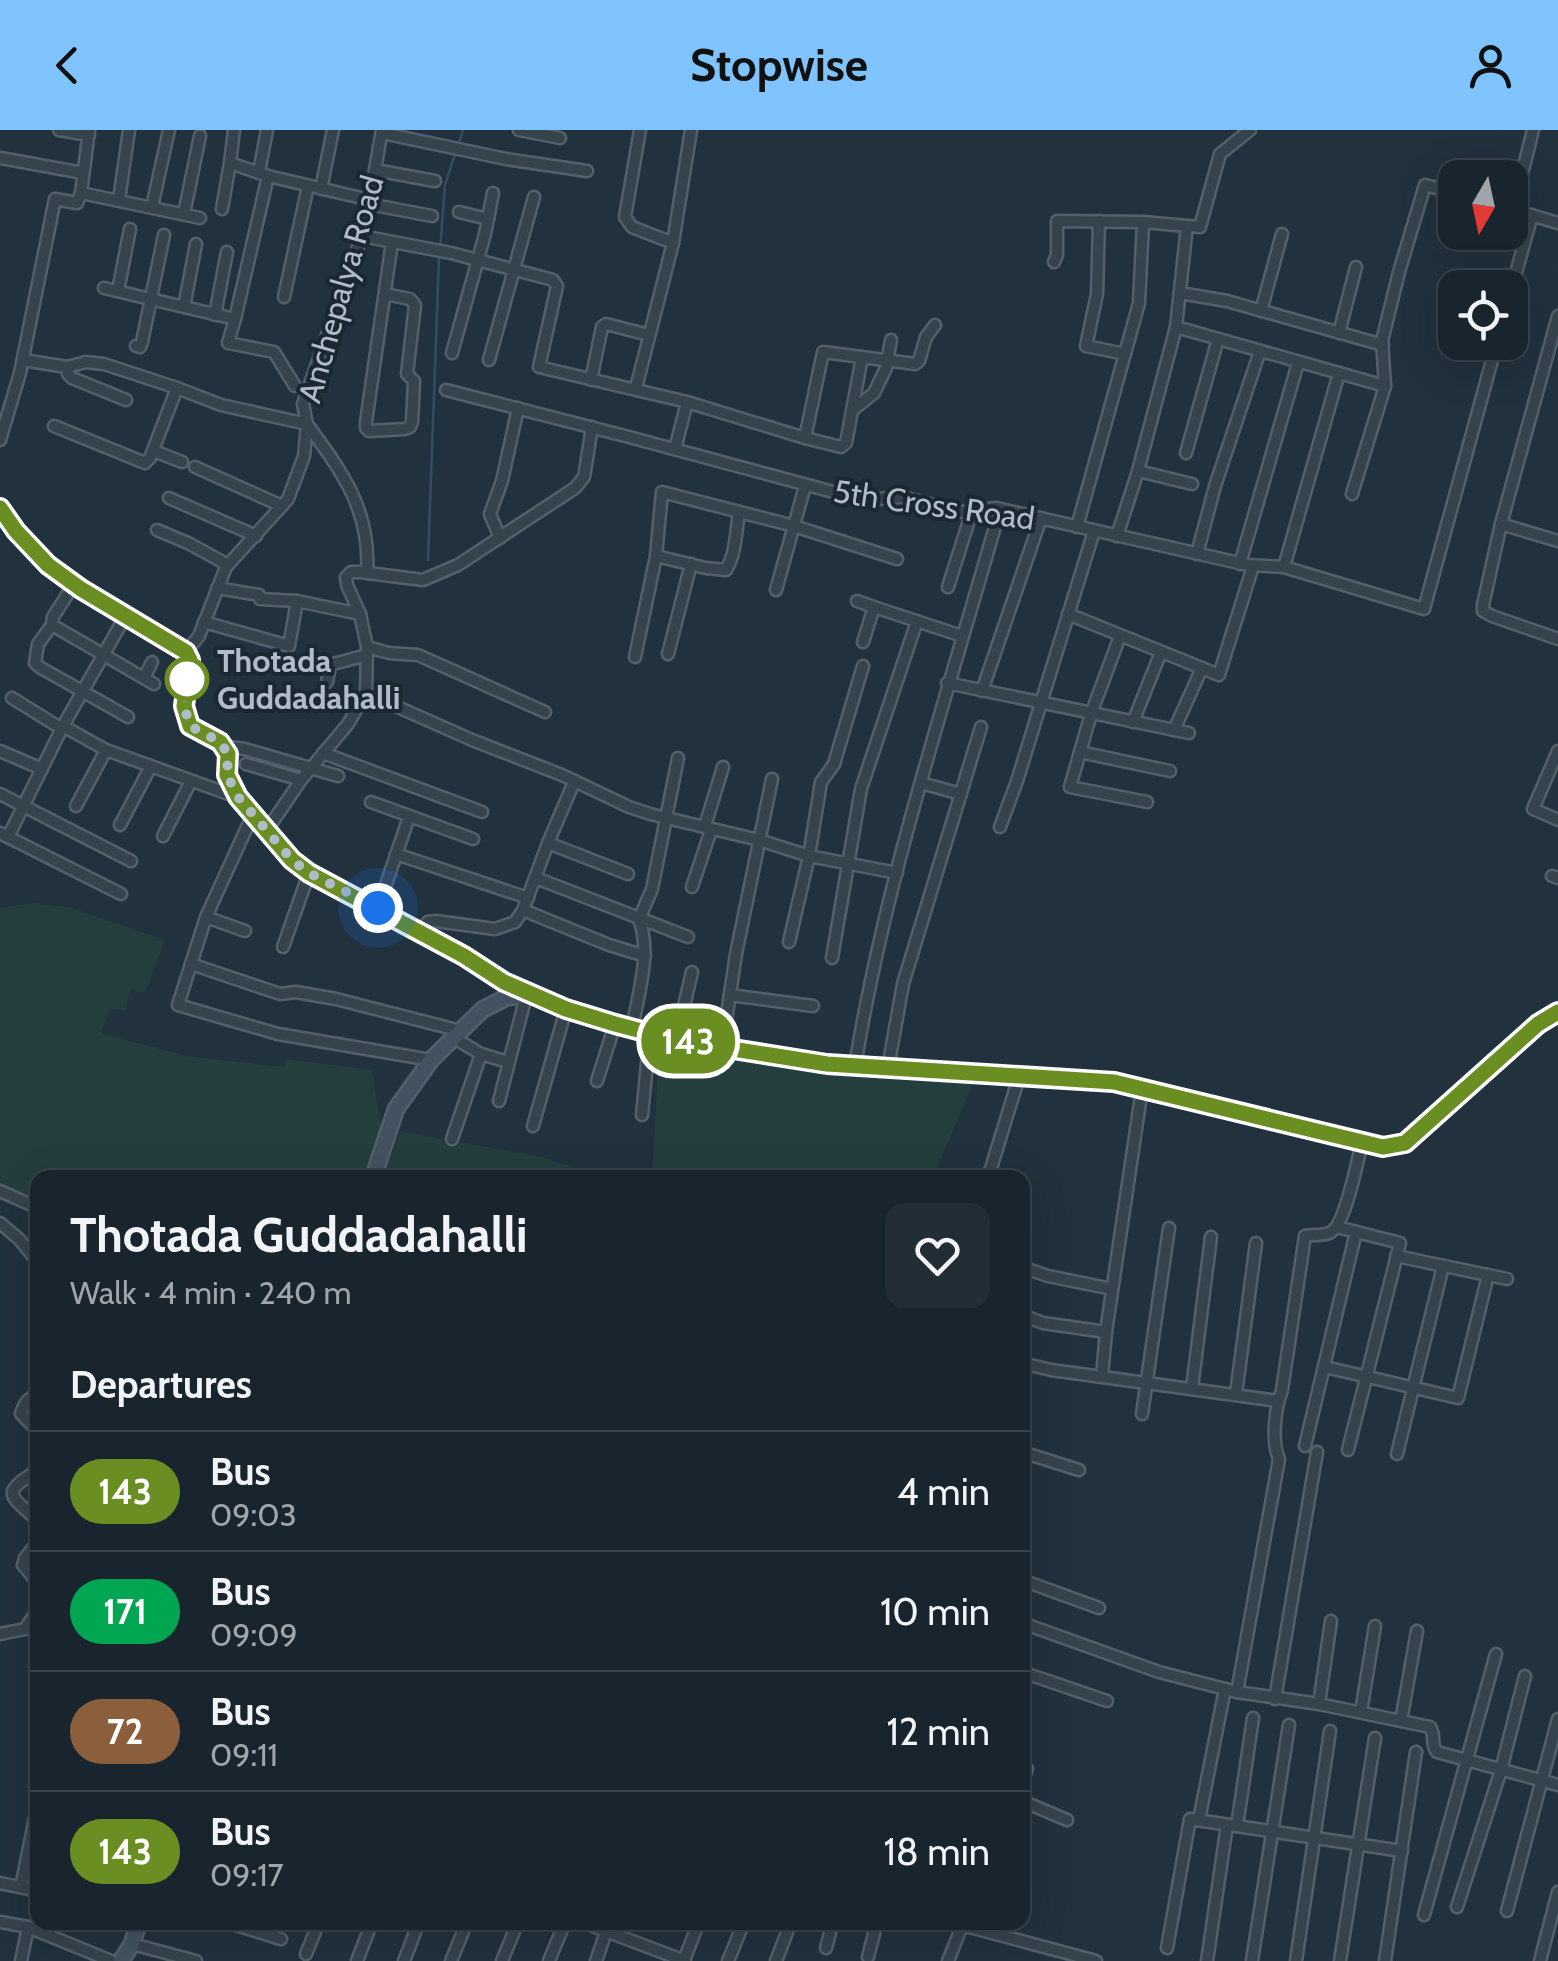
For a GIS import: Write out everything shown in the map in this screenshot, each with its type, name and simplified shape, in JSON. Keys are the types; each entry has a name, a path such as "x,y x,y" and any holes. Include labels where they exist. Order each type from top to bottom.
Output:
{"street":[{"path":"0,440 23,360 55,199 77,203 81,192 89,132 59,130"},
{"path":"118,200 129,130"},
{"path":"152,207 169,130"},
{"path":"222,209 234,130"},
{"path":"267,130 263,174 228,342 274,352 294,386"},
{"path":"321,188 333,130"},
{"path":"519,130 560,138"},
{"path":"640,130 625,217 632,227 672,243"},
{"path":"636,388 672,243 691,130"},
{"path":"1054,262 1057,221 1200,227 1220,154 1250,130"},
{"path":"1525,160 1533,130"},
{"path":"382,131 506,159 587,171"},
{"name":"Anchepalya Road","path":"186,652 199,636 228,565 288,499 304,456 307,424 303,404 362,236 382,131"},
{"path":"184,214 200,136"},
{"path":"0,158 83,173"},
{"path":"230,164 432,216"},
{"path":"375,170 435,182"},
{"path":"1352,494 1385,386 1383,345 1399,272 1425,185 1438,188"},
{"path":"284,297 308,186"},
{"path":"81,192 200,218"},
{"path":"452,354 493,193"},
{"path":"490,360 534,197"},
{"path":"459,212 488,219"},
{"path":"1528,214 1558,223"},
{"path":"1517,270 1532,215"},
{"path":"1099,222 1096,294 1086,346 1124,354"},
{"path":"1078,527 1139,304 1144,222"},
{"path":"1117,536 1176,327 1187,226"},
{"path":"118,291 130,229"},
{"path":"1261,311 1282,234"},
{"path":"136,346 142,344 164,235"},
{"path":"362,236 553,280 557,286 539,367 636,388 841,447 848,440 862,357"},
{"path":"385,294 410,299 415,305 408,374 414,381 412,422 405,429 368,431 366,428 392,242"},
{"path":"184,307 196,244"},
{"path":"216,314 227,252"},
{"path":"1339,333 1356,267"},
{"path":"104,288 235,319"},
{"path":"1180,292 1227,301 1383,345"},
{"path":"1558,316 1552,356 1501,524 1483,611 1558,639"},
{"path":"590,380 602,327 606,324 650,334"},
{"path":"805,438 823,352 902,364 918,361 934,324"},
{"path":"1176,327 1385,386"},
{"path":"1186,452 1218,339"},
{"path":"853,410 874,393 891,340"},
{"path":"1197,554 1260,351"},
{"path":"23,360 67,367 86,362 104,364 220,405 307,424 342,472 360,513 369,544 367,573"},
{"name":"5th Cross Road","path":"446,390 863,500 902,498 963,512 1000,509 1240,564 1284,567 1424,609 1492,360"},
{"path":"1240,564 1298,362"},
{"path":"67,367 72,378 126,400"},
{"path":"1284,567 1339,373"},
{"path":"54,426 141,462 148,461 177,388"},
{"path":"675,450 687,402"},
{"path":"500,538 490,514 502,481 518,408"},
{"path":"268,830 301,780 348,724 366,693 367,651 360,614 346,578 351,572 422,580 458,565 576,488 584,477 592,427"},
{"path":"154,451 182,462"},
{"path":"195,467 282,506"},
{"path":"1138,471 1192,484"},
{"path":"776,590 805,486"},
{"path":"635,657 656,556 662,492 794,526 897,559"},
{"path":"169,498 256,536"},
{"path":"0,508 48,565 186,652 190,660 184,706 190,726 220,742 228,754 227,775 238,797 292,860 504,982 566,1009 676,1040 827,1064 1114,1082 1383,1147 1405,1143 1538,1024 1558,1012"},
{"path":"855,1066 868,988 897,873 947,683 1000,509"},
{"path":"948,587 972,511"},
{"path":"656,556 726,570 739,512"},
{"path":"982,691 1040,518"},
{"path":"1501,524 1558,541"},
{"path":"157,530 228,565"},
{"path":"1000,827 1094,531"},
{"path":"668,654 691,564"},
{"path":"1068,614 1219,675 1252,566"},
{"path":"74,584 38,644 35,662 128,716"},
{"path":"217,588 259,595 260,599 297,601 360,614"},
{"path":"204,622 289,646 297,601"},
{"path":"857,602 962,636"},
{"path":"862,642 874,607"},
{"path":"121,894 4,836 24,806 62,728 126,615"},
{"path":"832,958 861,788 917,621"},
{"path":"52,625 149,681 152,662"},
{"path":"1120,636 1070,788 1146,802"},
{"path":"327,682 330,666 367,651 418,655 546,712"},
{"path":"1133,722 1161,652"},
{"path":"788,942 822,782 834,764 863,666"},
{"path":"1174,730 1202,668"},
{"path":"947,683 1189,733"},
{"path":"366,693 542,766 629,807 809,856 897,873"},
{"path":"12,698 106,750 238,797"},
{"path":"888,1068 902,984 981,726"},
{"path":"222,746 338,776"},
{"path":"76,806 106,750"},
{"path":"0,751 42,769"},
{"path":"1558,751 1533,809 1558,820"},
{"path":"1080,752 1170,771"},
{"path":"323,753 482,812"},
{"path":"632,1029 644,956 644,931 639,919 652,888 678,758"},
{"path":"246,764 301,780"},
{"path":"120,826 151,766"},
{"path":"692,888 723,768"},
{"path":"722,1047 772,780"},
{"path":"163,836 191,781"},
{"path":"419,932 428,922 436,921 496,929 515,922 574,782"},
{"path":"921,783 961,794"},
{"path":"0,794 131,860"},
{"path":"371,802 473,839"},
{"path":"253,814 206,917 178,1005 278,1034 432,1060"},
{"path":"378,908 410,816"},
{"path":"548,843 628,874"},
{"path":"396,854 528,898"},
{"path":"282,947 309,873"},
{"path":"536,878 688,937"},
{"path":"523,910 644,956"},
{"path":"206,917 245,931"},
{"path":"190,964 280,994 296,992 336,999 458,1034 482,1054 508,1062"},
{"path":"676,1040 692,972"},
{"path":"730,994 813,1006"},
{"path":"375,1170 396,1109 432,1060 482,1010 507,997 530,996"},
{"path":"500,1101 508,1062 530,996"},
{"path":"533,1126 566,1009"},
{"path":"597,1081 615,1024"},
{"path":"642,1115 650,1033"},
{"path":"452,1139 482,1054"},
{"path":"991,1170 1020,1077"},
{"path":"1102,1376 1142,1089"},
{"path":"1199,1820 1231,1691 1279,1459 1274,1448 1278,1401 1305,1236 1330,1233 1337,1227 1362,1142"},
{"path":"0,1192 30,1205"},
{"path":"0,1223 30,1252"},
{"path":"1337,1227 1400,1243 1348,1450"},
{"path":"1142,1414 1169,1228"},
{"path":"1305,1446 1356,1232"},
{"path":"1192,1388 1211,1238"},
{"path":"1236,1394 1256,1243"},
{"path":"1396,1256 1507,1279"},
{"path":"1397,1454 1443,1266"},
{"path":"1030,1270 1112,1290"},
{"path":"1325,1367 1458,1398 1488,1275"},
{"path":"1030,1318 1106,1332"},
{"path":"1030,1365 1278,1401"},
{"path":"30,1397 21,1414 30,1423"},
{"path":"1275,1698 1316,1452"},
{"path":"1030,1455 1079,1470"},
{"path":"30,1475 11,1491 12,1498 30,1514"},
{"path":"1030,1583 1099,1608"},
{"path":"0,1634 25,1629 30,1621"},
{"path":"1319,1704 1331,1621"},
{"path":"1030,1626 1159,1672 1231,1691 1430,1727 1432,1746 1437,1752 1558,1785"},
{"path":"1361,1712 1375,1626"},
{"path":"1401,1720 1417,1631"},
{"path":"1424,1914 1496,1654"},
{"path":"1030,1675 1107,1701"},
{"path":"1457,1907 1501,1770 1524,1676"},
{"path":"1206,1961 1253,1718"},
{"path":"1507,1911 1558,1719"},
{"path":"1252,1961 1289,1725"},
{"path":"1296,1961 1330,1731"},
{"path":"1340,1961 1375,1738"},
{"path":"1385,1961 1416,1752"},
{"path":"1030,1804 1067,1820"},
{"path":"1166,1948 1190,1819 1402,1851"},
{"path":"21,1887 30,1843"},
{"path":"0,1883 30,1889"},
{"path":"1540,1961 1558,1892"},
{"path":"0,1922 28,1927 21,1961"},
{"path":"35,1930 111,1961"},
{"path":"121,1961 136,1930"},
{"path":"253,1930 280,1938"},
{"path":"306,1954 316,1930"},
{"path":"356,1961 369,1930"},
{"path":"404,1961 416,1930"},
{"path":"451,1961 463,1930"},
{"path":"502,1961 515,1930"},
{"path":"550,1961 562,1930"},
{"path":"601,1930 667,1958 684,1960 696,1930"},
{"path":"728,1961 741,1930"},
{"path":"776,1961 788,1930"},
{"path":"826,1948 831,1930"},
{"path":"868,1957 874,1930"},
{"path":"948,1961 956,1930"},
{"path":"980,1930 1096,1961"},
{"path":"596,1961 606,1932"},
{"path":"132,1944 196,1961"},
{"path":"640,1961 645,1946"}],"green space":[{"path":"32,903 69,907 165,940 145,993 130,990 126,1011 110,1008 101,1033 187,1056 284,1067 286,1059 372,1070 381,1126 365,1170 30,1170 30,1196 0,1184 0,908"},
{"path":"659,1046 974,1081 936,1170 652,1170"},
{"path":"400,1131 538,1156 581,1170 386,1170"}],"waterway":[{"path":"458,146 463,130"},
{"path":"440,249 445,185 455,154"},
{"path":"428,560 439,257"}],"bus line":[{"name":"143","path":"0,508 48,565 186,652 190,660 184,706 190,726 220,742 228,754 227,775 238,797 292,860 504,982 566,1009 676,1040 827,1064 1114,1082 1383,1147 1405,1143 1538,1024 1558,1012"}],"place":[{"name":"Thotada Guddadahalli","path":"187,679"}],"route":[{"path":"187,679 184,706 190,726 220,742 228,754 227,775 238,797 292,860 309,873 378,908"}]}
